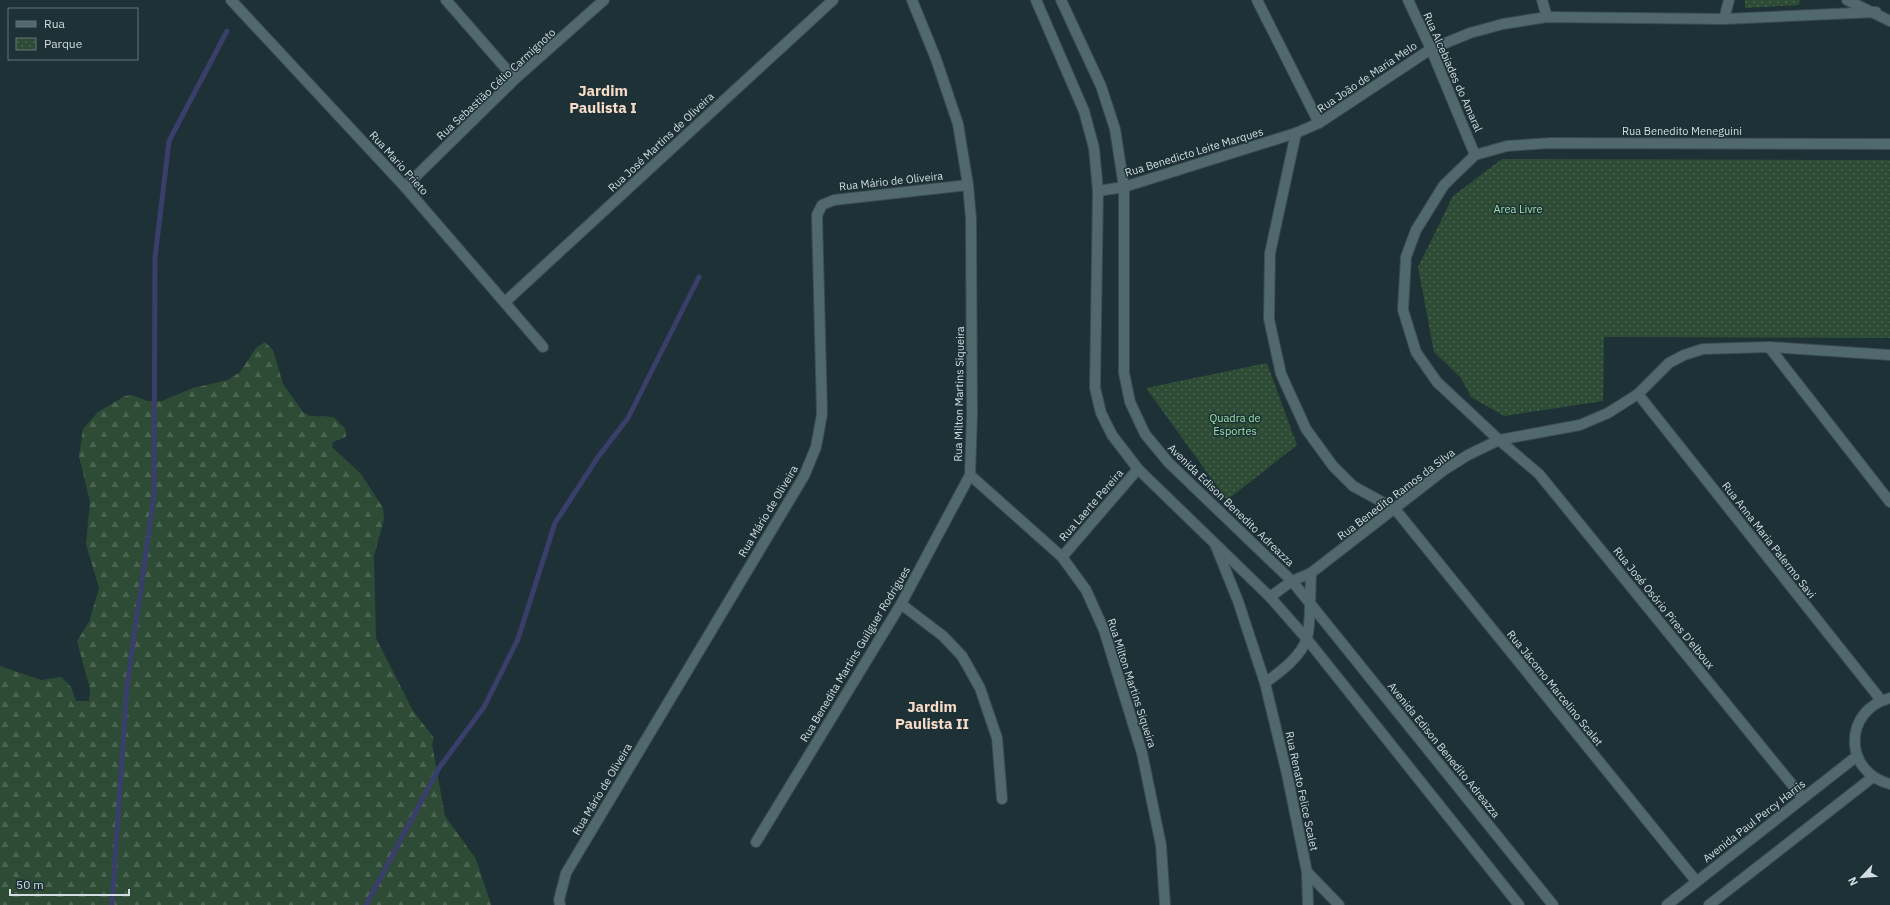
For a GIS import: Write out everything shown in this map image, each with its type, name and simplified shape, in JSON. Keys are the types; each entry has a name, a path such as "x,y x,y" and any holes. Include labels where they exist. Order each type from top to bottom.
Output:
{"street":[{"name":"Rua Mario Prieto","path":"231,0 405,187 543,347"},
{"path":"446,0 515,79"},
{"name":"Rua Sebastião Célio Carmignoto","path":"405,187 515,79 604,0"},
{"name":"Rua José Martins de Oliveira","path":"505,302 833,0"},
{"name":"Rua Milton Martins Siqueira","path":"912,0 936,59 958,124 968,185 970,219 972,414 970,475 1062,557 1086,590 1104,630 1142,753 1160,845 1166,905"},
{"path":"1036,0 1084,111 1094,148 1098,191 1095,388 1101,413 1112,435 1138,469 1270,597 1306,638 1519,905"},
{"name":"Avenida Edison Benedito Adreazza","path":"1061,0 1101,86 1115,129 1124,187 1124,373 1130,402 1145,434 1169,463 1292,581 1553,905"},
{"path":"1257,0 1319,123"},
{"name":"Rua Alcebiades do Amaral","path":"1408,0 1431,49 1475,155"},
{"path":"1542,0 1547,17"},
{"path":"1724,19 1729,0"},
{"path":"1847,0 1876,12 1890,21"},
{"name":"Rua João de Maria Melo","path":"1296,133 1319,123 1431,49 1470,33 1490,28 1547,17 1724,19 1876,12"},
{"path":"1296,133 1270,253 1270,319 1281,374 1306,429 1332,466 1353,486 1395,509"},
{"name":"Rua Benedicto Leite Marques","path":"1098,191 1124,187 1296,133"},
{"name":"Rua Benedito Meneguini","path":"1475,155 1507,146 1551,142 1890,144"},
{"name":"Rua José Osório Pires D'elboux","path":"1475,155 1444,185 1416,230 1406,257 1403,310 1416,352 1437,382 1499,440 1539,474 1803,798"},
{"name":"Rua Mário de Oliveira","path":"560,905 558,900 566,872 804,476 816,447 822,414 817,215 822,205 834,200 968,185"},
{"path":"1769,347 1890,502"},
{"name":"Rua Benedito Ramos da Silva","path":"1270,597 1292,581 1311,573 1444,470 1468,455 1499,440 1580,425 1608,413 1638,394 1669,363 1684,355 1703,349 1769,347 1890,355"},
{"name":"Rua Anna Maria Palermo Savi","path":"1638,394 1885,699"},
{"name":"Rua Laerte Pereira","path":"1062,557 1138,469"},
{"name":"Rua Benedita Martins Guilguer Rodrigues","path":"756,842 901,604 970,475"},
{"name":"Rua Jácomo Marcelino Scalet","path":"1395,509 1696,881"},
{"name":"Rua Renato Felice Scalet","path":"1215,542 1238,601 1265,683 1287,774 1307,872 1308,905"},
{"path":"1265,683 1282,670 1297,654 1306,638 1310,602 1311,573"},
{"path":"901,604 944,636 962,656 980,688 997,738 1002,799"},
{"path":"1885,699 1869,707 1861,718 1856,730 1854,743 1857,756 1863,768 1873,777 1890,784"},
{"name":"Avenida Paul Percy Harris","path":"1667,905 1857,756"},
{"path":"1709,905 1873,777"},
{"path":"1307,872 1339,905"}],"green space":[{"path":"1745,0 1800,0 1799,5 1745,8"},
{"name":"Area Livre","path":"1502,159 1890,160 1890,338 1604,337 1603,401 1504,416 1471,397 1461,378 1434,352 1418,267 1453,196"},
{"path":"265,342 273,350 283,384 303,412 310,416 333,417 345,428 346,437 333,442 332,447 361,474 383,508 384,519 374,556 376,638 413,711 434,738 432,744 445,816 476,859 491,905 0,905 0,666 41,680 61,677 71,687 76,701 89,701 90,689 77,641 89,622 99,588 86,544 90,502 79,456 83,429 98,412 125,396 132,395 147,401 162,401 193,388 228,380 240,372 256,348"},
{"name":"Quadra de Esportes","path":"1267,363 1297,445 1227,500 1146,388"}],"waterway":[{"path":"112,905 127,686 154,496 155,258 169,141 227,31"},
{"path":"366,905 439,768 484,707 518,639 555,523 598,457 628,418 699,277"}],"district":[{"name":"Jardim Paulista I","path":"603,100"},
{"name":"Jardim Paulista II","path":"932,716"}]}
